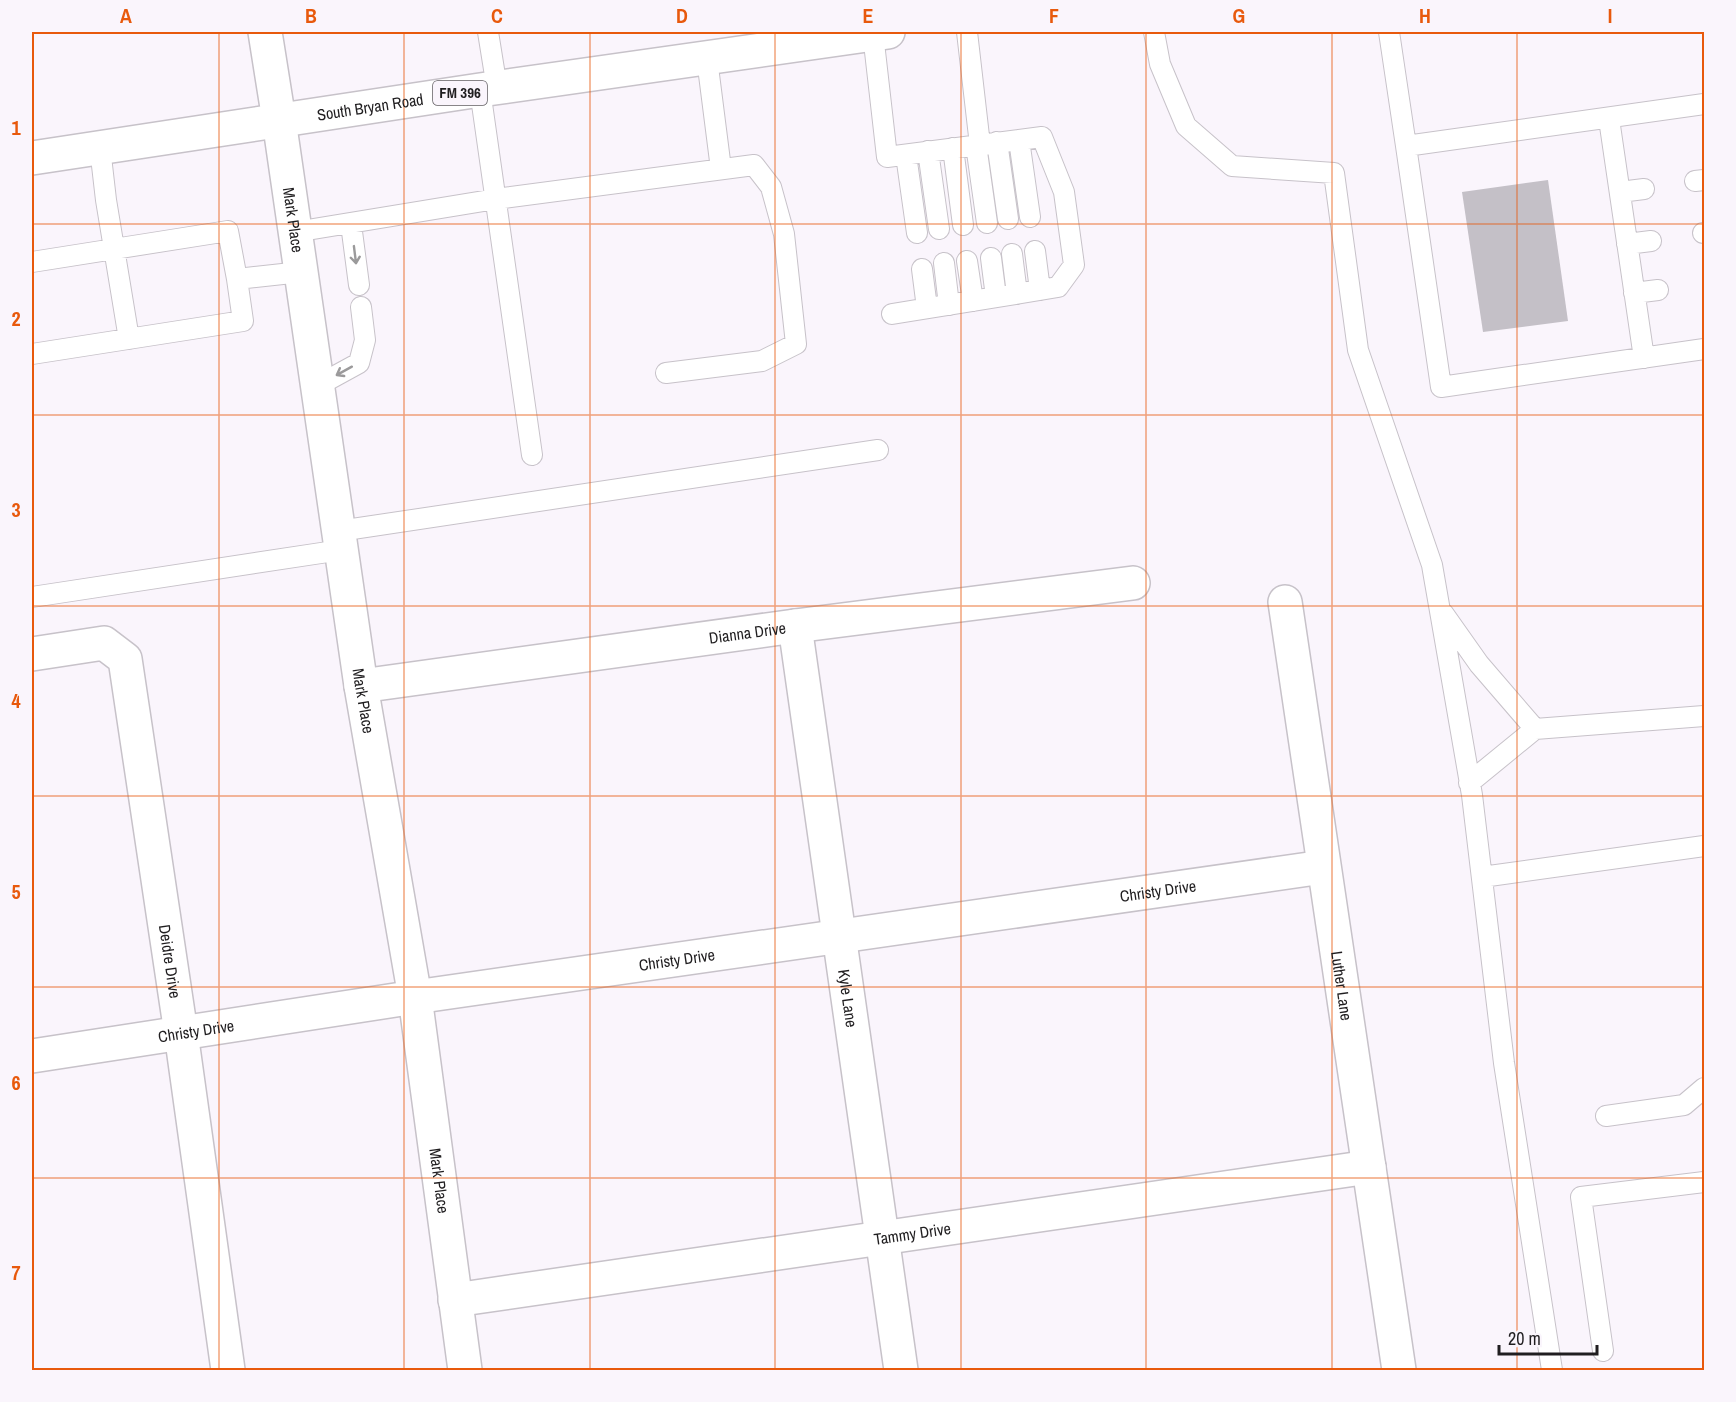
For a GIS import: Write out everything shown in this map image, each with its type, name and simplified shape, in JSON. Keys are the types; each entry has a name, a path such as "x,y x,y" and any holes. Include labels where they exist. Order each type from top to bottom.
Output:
{"street":[{"name":"Mark Place","path":"265,32 361,686 416,998 465,1371"},
{"name":"South Bryan Road","path":"32,158 880,33"},
{"name":"Dianna Drive","path":"361,686 1133,583"},
{"name":"Luther Lane","path":"1285,602 1399,1371"},
{"name":"Kyle Lane","path":"795,627 901,1371"},
{"name":"Deidre Drive","path":"32,654 104,643 125,659 181,1033 228,1371"},
{"name":"Christy Drive","path":"32,1056 839,936 1323,867"},
{"name":"Tammy Drive","path":"455,1300 1369,1167"}],"lane":[{"path":"488,32 488,89 496,199 532,455"},
{"path":"967,32 984,144 987,223"},
{"path":"1154,32 1160,64 1186,126 1232,166 1334,173 1358,350 1432,565 1469,783 1504,1064 1552,1371"},
{"path":"1389,32 1441,387 1704,349"},
{"path":"880,33 887,157 1042,137 1064,192 1074,265 1058,287 892,314"},
{"path":"707,59 721,170"},
{"path":"1406,146 1704,105"},
{"path":"1609,119 1644,358"},
{"path":"1019,140 1030,217"},
{"path":"984,144 1008,219"},
{"path":"100,148 129,339"},
{"path":"953,148 963,225"},
{"path":"928,152 939,229"},
{"path":"906,155 917,233"},
{"path":"295,232 496,199 754,165 771,187 784,234 796,344 762,361 666,373"},
{"path":"1620,192 1644,189"},
{"path":"351,224 359,285"},
{"path":"32,262 228,231 243,321 32,354"},
{"path":"1627,244 1651,240"},
{"path":"1035,251 1040,290"},
{"path":"1012,254 1017,294"},
{"path":"991,258 996,297"},
{"path":"967,261 973,301"},
{"path":"944,263 949,305"},
{"path":"922,269 927,308"},
{"path":"237,279 301,272"},
{"path":"1634,293 1658,290"},
{"path":"317,386 359,363 365,340 361,307"},
{"path":"32,597 340,540 878,450"},
{"path":"1439,608 1479,664 1535,729"},
{"path":"1469,783 1535,729 1704,716"},
{"path":"1482,877 1704,846"},
{"path":"1606,1116 1684,1106 1704,1088"},
{"path":"1603,1351 1581,1197 1704,1182"}],"building":[{"path":"1548,180 1568,321 1483,332 1462,192"}]}
